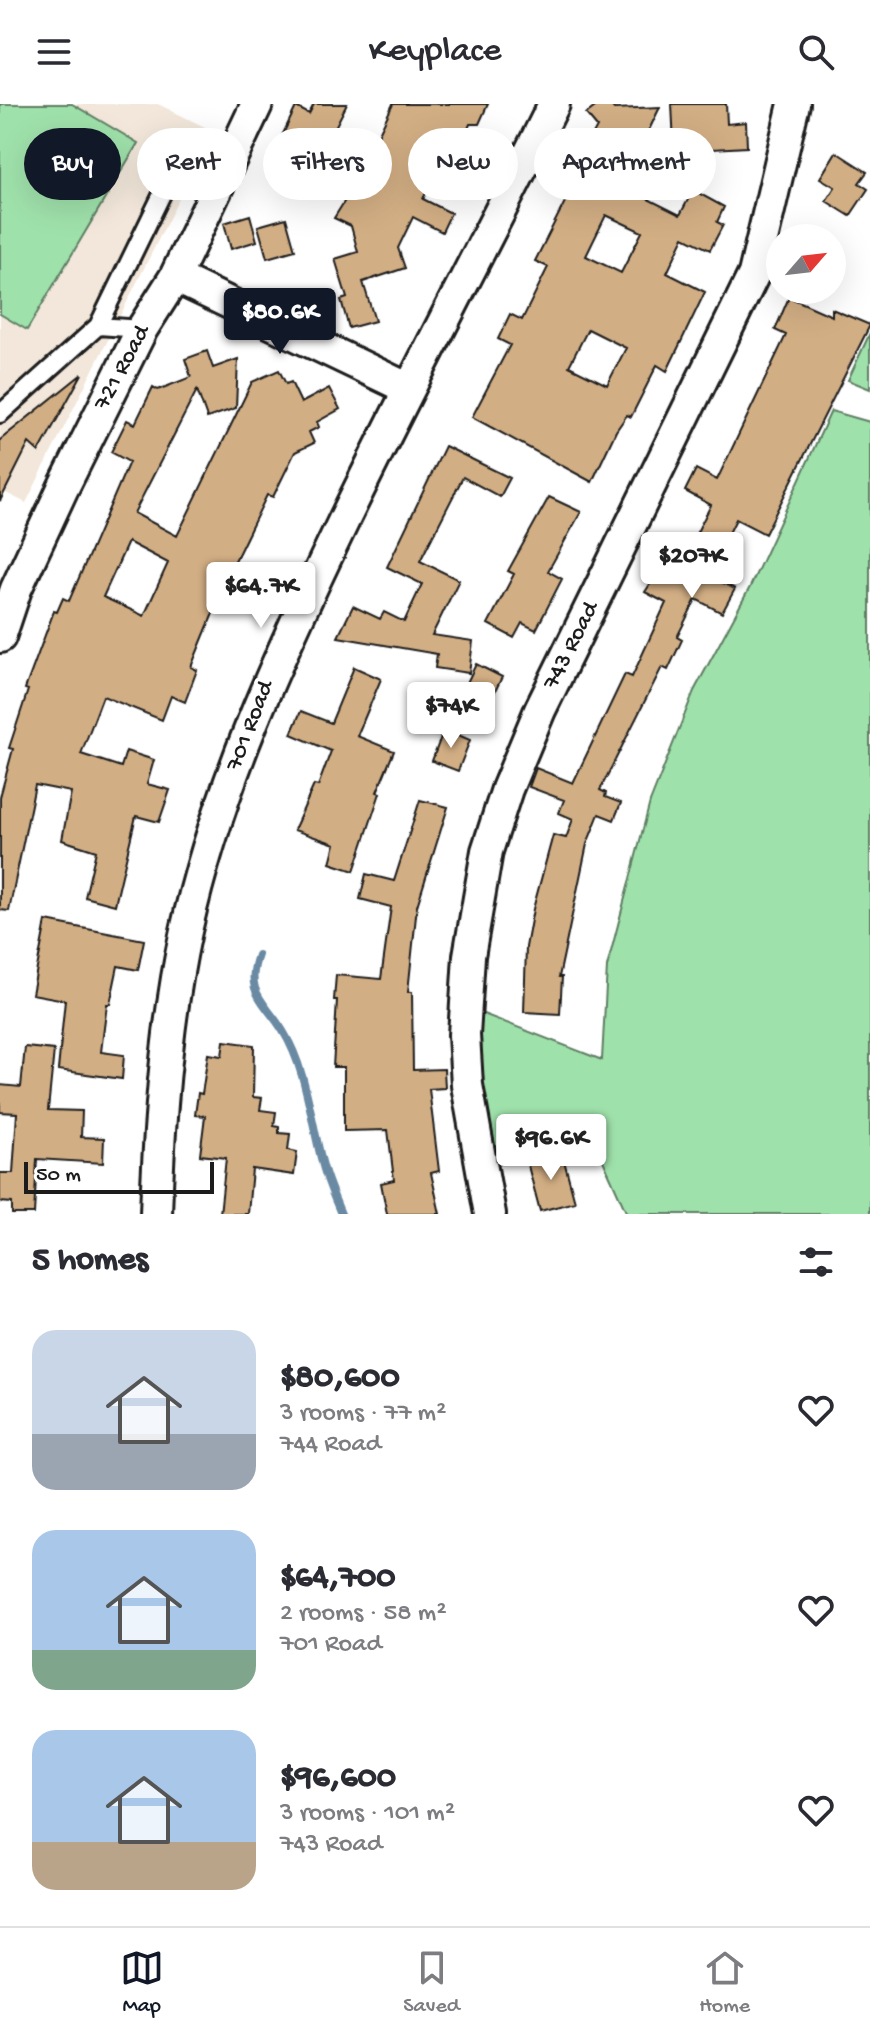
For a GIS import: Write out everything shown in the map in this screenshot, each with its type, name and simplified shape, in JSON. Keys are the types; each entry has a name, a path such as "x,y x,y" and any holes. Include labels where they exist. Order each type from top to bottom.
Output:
{"street":[{"name":"721 Road","path":"245,128 257,104"},
{"name":"701 Road","path":"156,1214 164,1089 177,979 186,930 232,771 282,649 409,389 554,104"},
{"name":"743 Road","path":"490,1214 467,1085 464,1035 469,956 487,851 507,789 540,710 754,274 794,104"},
{"name":"721 Road","path":"0,637 22,574 142,329 175,277 210,200"},
{"path":"175,277 409,389"}],"lane":[{"path":"0,414 98,326 159,200"},
{"path":"98,326 142,329"}],"shaded area":[{"path":"0,104 158,104 207,128 137,128 137,200 178,200 26,503 0,490"}],"green space":[{"path":"0,104 72,104 113,128 24,128 24,200 104,200 27,330 0,314"},
{"path":"121,133 137,145 121,172"},
{"path":"870,333 870,389 848,380"},
{"path":"831,411 870,422 870,1214 627,1214 593,1138 482,1169 468,1008 602,1060 607,967 650,802 694,691 750,587"}],"building":[{"path":"314,104 347,104 335,128 286,128 296,107 309,114"},
{"path":"393,104 488,104 479,124 470,124 468,128 408,128 408,200 425,200 451,213 442,232 413,217 398,248 405,268 363,282 375,321 349,328 341,300 347,298 335,259 358,252 351,226 334,218 345,200 392,200 392,128 382,128"},
{"path":"599,104 610,104 614,109 660,107 650,128 597,127 586,114"},
{"path":"672,104 726,104 727,124 746,122 747,147 716,149 716,128 673,128"},
{"path":"836,152 867,172 859,183 868,189 850,216 826,201 835,187 820,178"},
{"path":"566,200 650,200 680,215 688,200 711,200 724,207 717,222 723,225 710,250 684,237 667,273 705,292 667,371 657,365 631,417 627,415 616,431 592,482 472,417 510,345 498,339 510,314 522,320 548,267 535,261","holes":["606,215 642,232 621,273 586,256","588,329 626,348 607,385 569,366"]},
{"path":"250,215 257,241 231,249 224,223"},
{"path":"286,218 295,250 267,258 258,226"},
{"path":"786,304 805,304 832,316 832,309 870,325 765,534 736,519 708,575 735,589 722,613 696,599 677,637 682,640 668,670 662,667 600,790 606,793 605,797 621,803 614,820 599,814 587,844 559,977 562,977 560,1014 524,1012 526,947 533,909 553,835 566,838 573,819 559,813 564,800 529,787 536,768 573,783 625,674 632,677 666,603 645,592 667,558 680,565 711,505 685,491 696,469 717,480 786,335 775,330"},
{"path":"207,351 213,368 238,359 236,408 207,418 197,390 134,513 177,536 252,382 279,370 286,384 291,382 301,403 329,388 340,409 317,422 319,427 309,432 314,443 295,452 273,497 267,495 232,567 191,667 197,670 185,702 171,696 162,720 103,696 81,754 121,767 126,751 154,760 147,784 170,790 159,822 136,816 115,905 85,897 96,851 62,840 71,792 35,785 9,911 0,910 0,797 13,749 9,748 28,690 25,689 54,611 57,612 63,598 69,601 129,462 111,452 127,420 135,424 153,387 158,390 191,377 185,359","holes":["128,542 168,563 144,616 103,597"]},
{"path":"82,374 39,452 29,443 0,501 0,440"},
{"path":"445,446 510,478 500,497 463,477 420,561 459,580 432,635 473,641 469,673 435,668 437,654 338,637 353,606 380,619 384,612 404,622 422,584 387,567"},
{"path":"549,497 581,512 548,571 562,579 536,630 522,623 514,638 488,624 514,574 508,571"},
{"path":"476,664 502,677 487,708 461,695"},
{"path":"354,667 381,679 357,736 394,751 377,792 380,793 354,871 330,863 335,844 294,830 314,785 318,786 331,751 291,734 301,711 331,723"},
{"path":"444,729 470,740 458,771 432,761"},
{"path":"420,800 448,807 417,906 408,992 412,992 413,1070 444,1069 445,1088 429,1089 439,1171 431,1173 440,1214 387,1214 381,1183 394,1180 388,1130 344,1131 344,1067 333,1067 337,1000 334,1000 336,975 381,979 391,907 360,899 366,874 394,881"},
{"path":"46,921 144,940 138,970 118,966 110,1004 107,1004 101,1052 124,1055 122,1079 58,1070 65,1000 32,994"},
{"path":"224,1041 254,1045 253,1097 262,1098 260,1110 276,1112 274,1126 279,1127 279,1133 290,1134 288,1150 297,1152 294,1175 252,1169 248,1214 220,1214 226,1158 200,1155 205,1116 195,1115 198,1093 202,1094 208,1054 222,1056"},
{"path":"25,1047 54,1050 48,1110 82,1111 81,1137 104,1138 103,1163 37,1159 34,1214 12,1214 12,1203 0,1202 0,1173 13,1173 17,1113 0,1112 0,1085 21,1087"},
{"path":"562,1153 575,1202 540,1211 527,1162"}],"waterway":[{"path":"258,955 254,968 255,988 283,1031 297,1061 324,1168 341,1214"}]}
